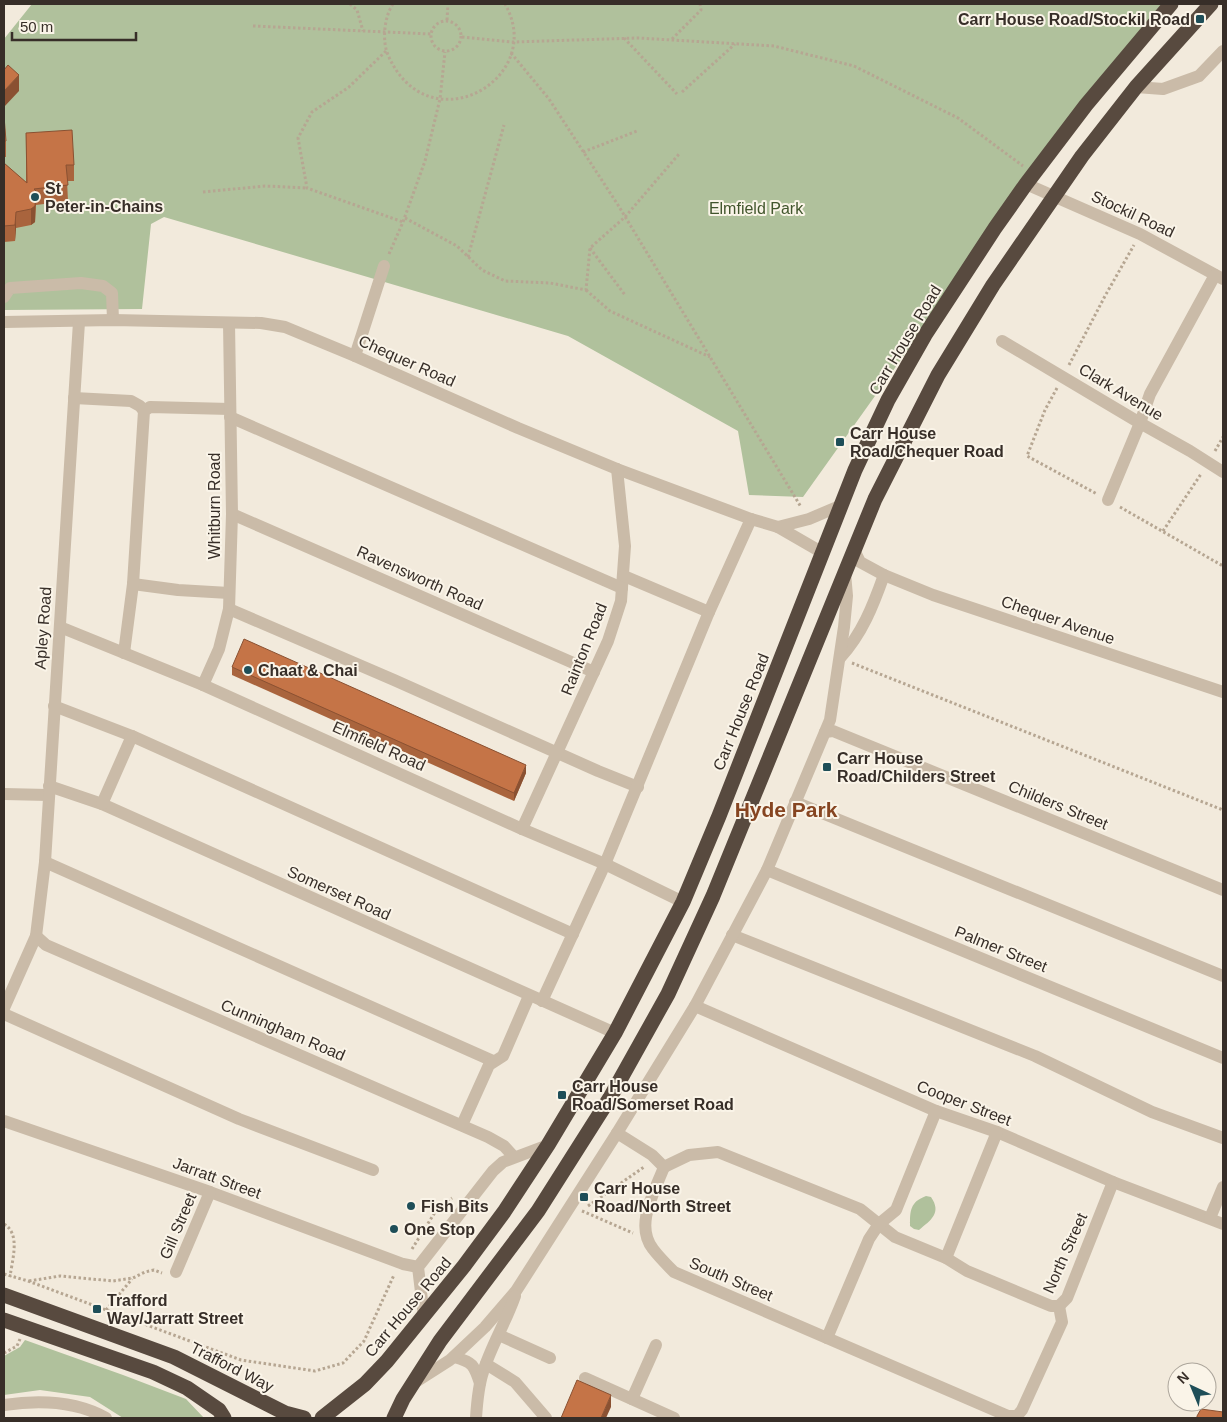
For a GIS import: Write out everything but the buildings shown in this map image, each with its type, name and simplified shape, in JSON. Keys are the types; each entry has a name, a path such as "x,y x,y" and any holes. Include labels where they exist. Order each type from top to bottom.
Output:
{"highway":[{"name":"Carr House Road","path":"322,1418 365,1384 424,1317 504,1212 548,1146 615,1033 683,902 719,816 855,470 888,400 925,335 995,228 1030,179 1086,105 1171,4"},
{"path":"394,1418 413,1383 440,1341 538,1210 611,1096 668,994 713,896 874,499 938,375 993,285 1082,156 1136,88 1211,4"},
{"name":"Trafford Way","path":"4,1295 174,1357 285,1413 304,1418"},
{"path":"4,1320 153,1372 186,1388 219,1410 224,1418"}],"street":[{"path":"1136,88 1163,90 1199,76 1223,51"},
{"name":"Stockil Road","path":"1030,179 1054,196 1140,234 1219,277"},
{"path":"355,356 384,266"},
{"path":"1108,500 1150,394 1219,277"},
{"path":"4,297 10,288 80,283 103,286 112,294 113,320"},
{"name":"Chequer Road","path":"4,322 113,320 261,323 285,328 355,356 617,469 751,519 778,527 823,553"},
{"name":"Apley Road","path":"4,1008 36,936 45,862 79,322"},
{"name":"Whitburn Road","path":"203,685 219,649 229,609 232,514 229,323"},
{"name":"Clark Avenue","path":"1002,341 1223,472"},
{"path":"74,398 131,401 140,406 144,411 133,584 124,653"},
{"path":"144,411 150,407 230,413 623,582 709,612"},
{"name":"Rainton Road","path":"522,829 558,753 616,621 623,582 625,546 617,469"},
{"name":"Chequer Road","path":"778,527 808,520 842,505"},
{"name":"Ravensworth Road","path":"232,514 594,672"},
{"path":"542,1001 605,864 709,612 751,519"},
{"name":"Chequer Avenue","path":"854,550 860,562 884,575 933,596 1223,692"},
{"path":"413,1383 454,1357 485,1327 516,1291 576,1209 617,1133 694,1006 732,935 766,870 831,714 840,658 846,596 845,573"},
{"path":"840,658 848,649 871,612 884,575"},
{"path":"133,584 178,590 229,592"},
{"path":"229,609 638,787"},
{"name":"Elmfield Road","path":"60,627 203,685 522,829 605,864 683,902"},
{"path":"54,706 132,736 573,934"},
{"name":"Childers Street","path":"825,732 833,731 1223,890"},
{"path":"102,804 132,736"},
{"name":"Somerset Road","path":"4,794 49,791 102,804 615,1033"},
{"path":"795,802 1223,976"},
{"path":"45,862 493,1061 499,1060 503,1056 529,996"},
{"name":"Palmer Street","path":"766,870 1223,1058"},
{"path":"732,935 1035,1056 1152,1112 1223,1138"},
{"name":"Cunningham Road","path":"36,936 46,945 488,1137 504,1146 514,1157"},
{"name":"Cooper Street","path":"694,1006 936,1111 996,1132 1113,1182 1223,1224"},
{"path":"4,1014 239,1119 373,1170"},
{"path":"462,1126 489,1065 493,1061"},
{"path":"827,1338 869,1239 879,1224 896,1210 936,1111"},
{"name":"Jarratt Street","path":"4,1121 210,1192 403,1264 418,1266"},
{"path":"946,1258 996,1132"},
{"path":"617,1133 660,1163 646,1222 648,1240"},
{"path":"424,1317 418,1266 492,1171 503,1162 514,1157 548,1146"},
{"name":"North Street","path":"660,1163 689,1155 718,1152 860,1209 895,1238 946,1258 967,1271 1051,1306 1059,1306 1067,1298 1113,1182"},
{"path":"1210,1218 1223,1187"},
{"name":"Gill Street","path":"176,1272 210,1192"},
{"name":"South Street","path":"648,1240 652,1249 674,1272 1008,1416 1016,1416 1022,1410 1062,1322 1059,1306"},
{"path":"476,1418 480,1383 516,1291"},
{"path":"499,1335 550,1358"},
{"path":"632,1399 656,1345"},
{"path":"454,1357 467,1360 474,1366 480,1383"},
{"path":"486,1364 515,1382 546,1418"},
{"path":"584,1378 632,1399 648,1413 674,1418"},
{"path":"4,1405 55,1402 79,1407 106,1418"}],"path":[{"path":"350,4 356,10 363,31"},
{"path":"393,4 390,8 384,32 386,51 395,71 410,87 429,97 450,100 470,97 488,87 503,72 512,53 514,32 505,4"},
{"path":"447,20 448,4"},
{"path":"672,40 701,10 700,4"},
{"path":"447,20 459,27 462,37 458,46 444,52 436,48 431,39 431,34 436,25 447,20"},
{"path":"253,26 431,34"},
{"path":"462,37 513,42 624,38 774,46 854,66 958,118 1030,179"},
{"path":"624,38 677,94"},
{"path":"682,92 735,44"},
{"path":"307,188 298,138 312,112 349,87 386,51"},
{"path":"384,266 404,220 425,161 440,99 444,52"},
{"path":"512,53 549,99 584,152 808,520"},
{"path":"468,257 504,125"},
{"path":"584,152 637,131"},
{"path":"586,290 590,248 625,217 679,154"},
{"path":"203,192 265,186 307,188 404,220 456,246 482,270 505,281 550,283 586,290 610,311 710,358"},
{"path":"1140,234 1104,296 1045,410 1027,456 1223,566"},
{"path":"590,248 625,295"},
{"path":"1163,531 1223,437"},
{"path":"840,658 1223,810"},
{"path":"576,1209 660,1163"},
{"path":"576,1209 648,1240"},
{"path":"4,1224 7,1225 15,1239 10,1276"},
{"path":"4,1274 28,1281 241,1360 315,1371 342,1363 364,1341 394,1276 403,1264"},
{"path":"28,1281 60,1276 113,1281 133,1278 154,1270 173,1276 176,1272"},
{"path":"106,1310 133,1278"}],"green space":[{"name":"Elmfield Park","path":"32,4 1171,4 1026,184 803,497 749,495 738,431 568,336 164,217 151,224 142,309 4,310 4,39"},
{"path":"926,1196 931,1197 934,1203 934,1216 919,1230 914,1229 910,1226 912,1208 917,1201"},
{"path":"25,1340 186,1399 204,1418 123,1418 90,1397 40,1390 4,1395 4,1356 20,1347"}],"place":[{"name":"Carr House Road/Stockil Road","path":"1200,19"},
{"name":"St Peter-in-Chains","path":"35,197"},
{"name":"Carr House Road/Chequer Road","path":"840,442"},
{"name":"Chaat & Chai","path":"248,670"},
{"name":"Carr House Road/Childers Street","path":"827,767"},
{"name":"Carr House Road/Somerset Road","path":"562,1095"},
{"name":"Carr House Road/North Street","path":"584,1197"},
{"name":"Fish Bits","path":"411,1206"},
{"name":"One Stop","path":"394,1229"},
{"name":"Trafford Way/Jarratt Street","path":"97,1309"}],"district":[{"name":"Hyde Park","path":"786,809"}]}
